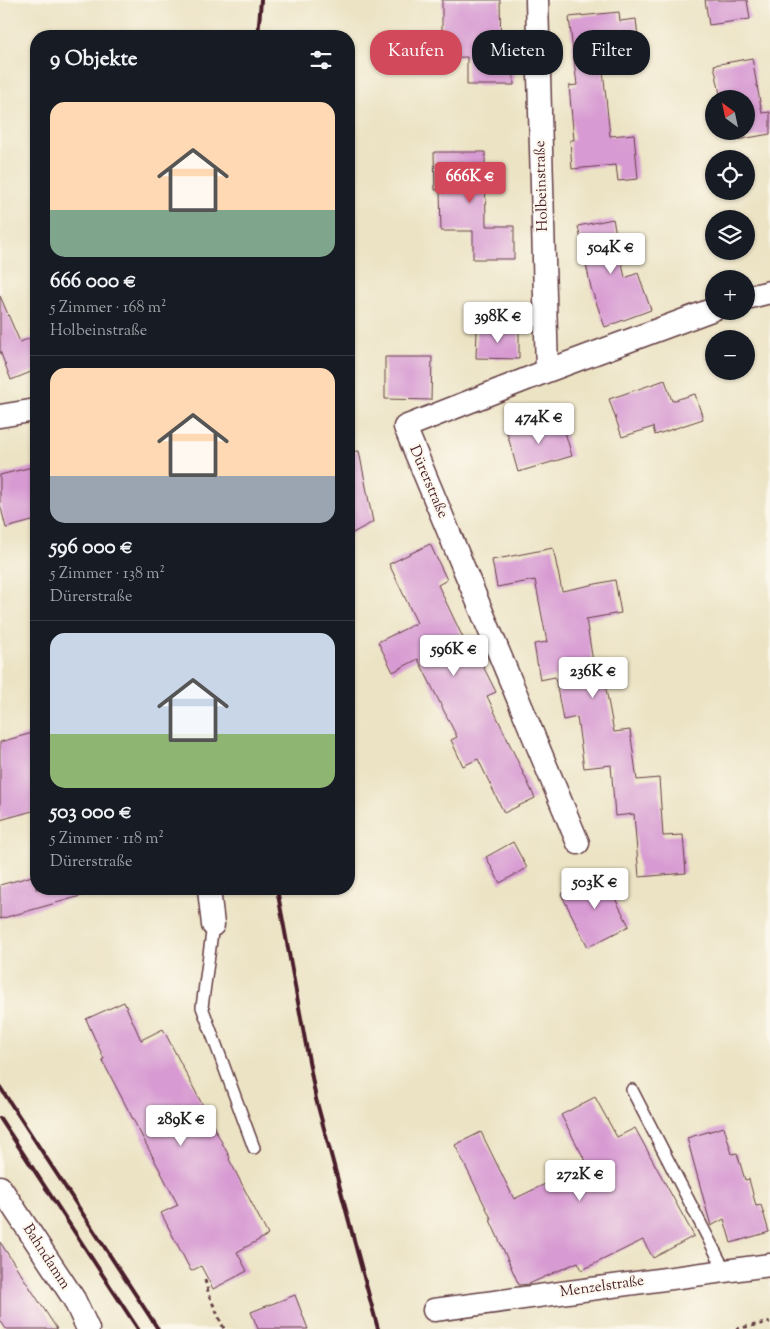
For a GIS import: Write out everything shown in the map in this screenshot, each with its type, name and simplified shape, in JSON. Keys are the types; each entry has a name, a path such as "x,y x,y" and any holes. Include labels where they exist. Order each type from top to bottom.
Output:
{"street":[{"name":"Holbeinstraße","path":"537,0 547,371"},
{"path":"755,296 770,292"},
{"name":"Dürerstraße","path":"578,843 405,427 547,371 705,313"},
{"path":"0,416 30,411"},
{"path":"209,895 213,925"},
{"name":"Bahndamm","path":"0,1187 74,1300 88,1329"},
{"name":"Menzelstraße","path":"434,1310 770,1265"}],"lane":[{"path":"213,925 202,1007 254,1148"},
{"path":"632,1090 725,1271"}],"path":[{"path":"205,1280 209,1295 224,1329"},
{"path":"736,1329 770,1322"}],"building":[{"path":"442,0 500,0 501,30 472,30 472,75 514,75 514,85 467,85 467,57 462,57 462,30 442,30"},
{"path":"705,0 747,0 750,19 709,25"},
{"path":"619,12 620,21 636,19 637,30 573,30 573,51 569,17"},
{"path":"752,58 762,113 770,112 770,134 755,137 755,90 719,90 714,65"},
{"path":"576,75 604,75 610,136 634,134 638,179 618,181 616,165 572,169 570,140 574,140 569,86 577,85"},
{"path":"434,152 485,152 486,226 514,226 514,259 473,259 473,231 441,231 440,190 435,190"},
{"path":"613,219 625,278 638,273 651,310 605,327 591,288 578,226"},
{"path":"0,296 20,342 30,338 30,372 11,380 0,351"},
{"path":"477,330 519,330 519,359 476,358"},
{"path":"385,357 432,357 431,400 385,399"},
{"path":"665,380 672,401 695,394 703,419 655,435 653,427 622,437 609,399"},
{"path":"561,418 572,456 518,472 507,433"},
{"path":"355,451 359,451 373,522 355,532"},
{"path":"30,468 30,522 6,528 0,504 0,475"},
{"path":"430,544 447,580 438,585 473,659 478,656 496,692 487,696 535,798 504,813 478,759 463,766 451,740 457,737 418,659 393,672 378,642 417,623 389,564"},
{"path":"553,548 562,591 615,580 621,613 586,619 597,686 605,684 614,732 630,730 637,780 659,778 663,836 683,835 686,873 639,877 634,814 615,816 611,765 584,768 577,717 563,720 555,677 540,680 534,644 547,642 535,580 497,587 492,560"},
{"path":"30,734 30,812 0,820 0,742"},
{"path":"513,842 527,868 500,883 486,857"},
{"path":"602,873 629,926 588,947 561,894"},
{"path":"30,877 30,895 84,895 0,919 0,885"},
{"path":"124,1002 141,1040 163,1029 268,1235 237,1252 247,1271 213,1289 201,1266 191,1271 161,1213 178,1205 102,1060 104,1059 86,1019"},
{"path":"595,1097 617,1137 635,1128 694,1236 653,1258 643,1240 582,1270 578,1262 529,1284 519,1285 490,1220 492,1220 455,1145 481,1132 514,1199 587,1164 561,1115"},
{"path":"724,1127 732,1154 737,1153 745,1180 749,1179 756,1206 761,1205 769,1232 731,1243 724,1219 711,1226 687,1138"},
{"path":"0,1242 57,1329 6,1329 0,1320"},
{"path":"295,1295 308,1329 258,1329 251,1312"}],"railway":[{"path":"258,30 261,0"},
{"path":"278,895 316,1099 378,1329"},
{"path":"0,1087 158,1329"},
{"path":"0,1118 138,1329"}]}
